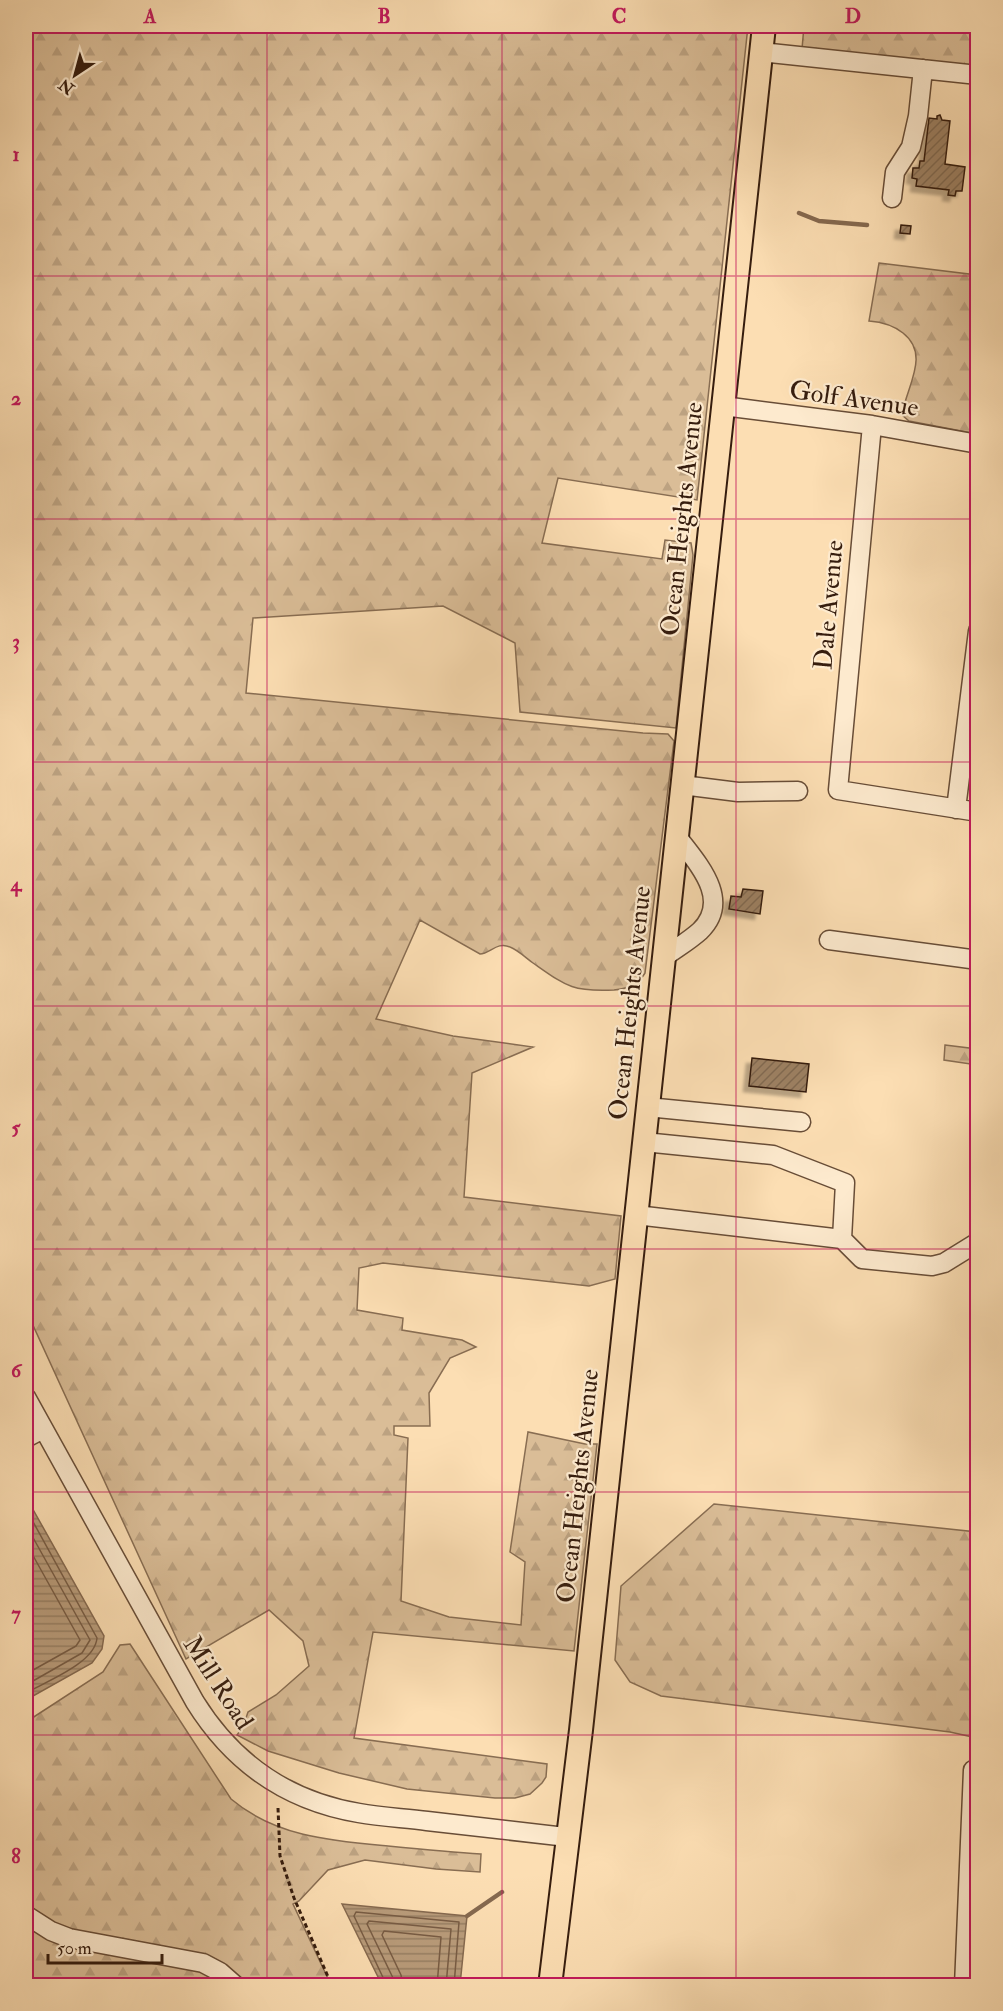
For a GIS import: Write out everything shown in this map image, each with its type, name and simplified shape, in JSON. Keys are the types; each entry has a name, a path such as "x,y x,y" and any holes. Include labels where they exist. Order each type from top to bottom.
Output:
{"main road":[{"name":"Ocean Heights Avenue","path":"550,1986 581,1730 764,26"}],"street":[{"path":"761,51 978,75"},
{"path":"892,198 895,172 911,147 918,116 923,69"},
{"name":"Golf Avenue","path":"723,406 872,425 978,444"},
{"name":"Dale Avenue","path":"872,425 838,790 956,809"},
{"path":"978,631 956,809 978,812"},
{"path":"682,785 738,792 798,791"},
{"path":"663,958 700,931 711,916 713,907 714,897 711,886 676,835"},
{"path":"829,940 978,960"},
{"path":"647,1107 801,1122"},
{"path":"644,1142 773,1155 845,1183 842,1239"},
{"path":"636,1215 842,1239 862,1259 932,1266 944,1263 978,1242"},
{"name":"Mill Road","path":"28,1406 195,1702 204,1717 235,1754 291,1793 320,1804 358,1813 567,1837"},
{"path":"26,1438 43,1429"},
{"path":"964,1986 973,1770"},
{"path":"26,1915 51,1931 69,1938 203,1963 220,1972 236,1986"}],"path":[{"path":"278,1808 280,1856 294,1898 332,1986"}],"green space":[{"path":"26,26 562,26 618,33 651,26 748,26 697,500 558,478 542,543 662,559 665,540 691,543 693,555 676,728 520,712 515,643 443,606 253,618 246,693 668,734 674,741 645,973 639,981 632,986 619,989 588,990 570,986 510,947 501,946 480,954 420,920 376,1019 453,1036 533,1047 472,1073 464,1197 621,1216 615,1279 589,1286 383,1263 359,1268 357,1310 403,1318 402,1330 462,1340 476,1347 450,1358 429,1393 430,1426 394,1426 394,1435 408,1438 401,1601 449,1617 521,1625 525,1562 510,1552 528,1432 585,1444 597,1444 574,1651 373,1632 354,1738 547,1764 546,1777 530,1794 515,1798 495,1798 407,1789 339,1773 268,1751 237,1735 243,1727 248,1712 276,1695 309,1666 303,1641 269,1610 186,1659 26,1310"},
{"path":"804,26 977,26 977,74 802,49"},
{"path":"879,263 977,275 977,434 909,421 902,415 915,372 915,351 911,342 899,330 887,324 869,321"},
{"path":"945,1045 977,1049 977,1065 944,1060"},
{"path":"714,1504 977,1532 977,1738 950,1732 661,1696 630,1682 615,1660 621,1586"},
{"path":"130,1644 231,1799 248,1812 286,1829 326,1839 481,1854 480,1872 365,1860 328,1870 299,1901 293,1904 331,1985 26,1986 26,1823 30,1782 26,1769 26,1722 103,1672 120,1645"}],"water":[{"path":"26,1497 104,1636 102,1649 92,1663 26,1700"},
{"path":"342,1904 467,1916 460,1985 382,1985"}],"building":[{"path":"940,115 942,120 950,121 945,164 965,167 962,191 956,191 955,196 948,195 949,190 916,186 917,179 912,178 913,168 919,168 920,161 924,161 929,118 937,119"},
{"path":"901,225 911,226 910,234 900,233"},
{"path":"743,889 763,891 760,914 729,909 731,896 741,897"},
{"path":"752,1058 809,1064 806,1092 749,1086"}],"waterway":[{"path":"799,213 819,221 867,225"},
{"path":"467,1916 502,1892"}]}
